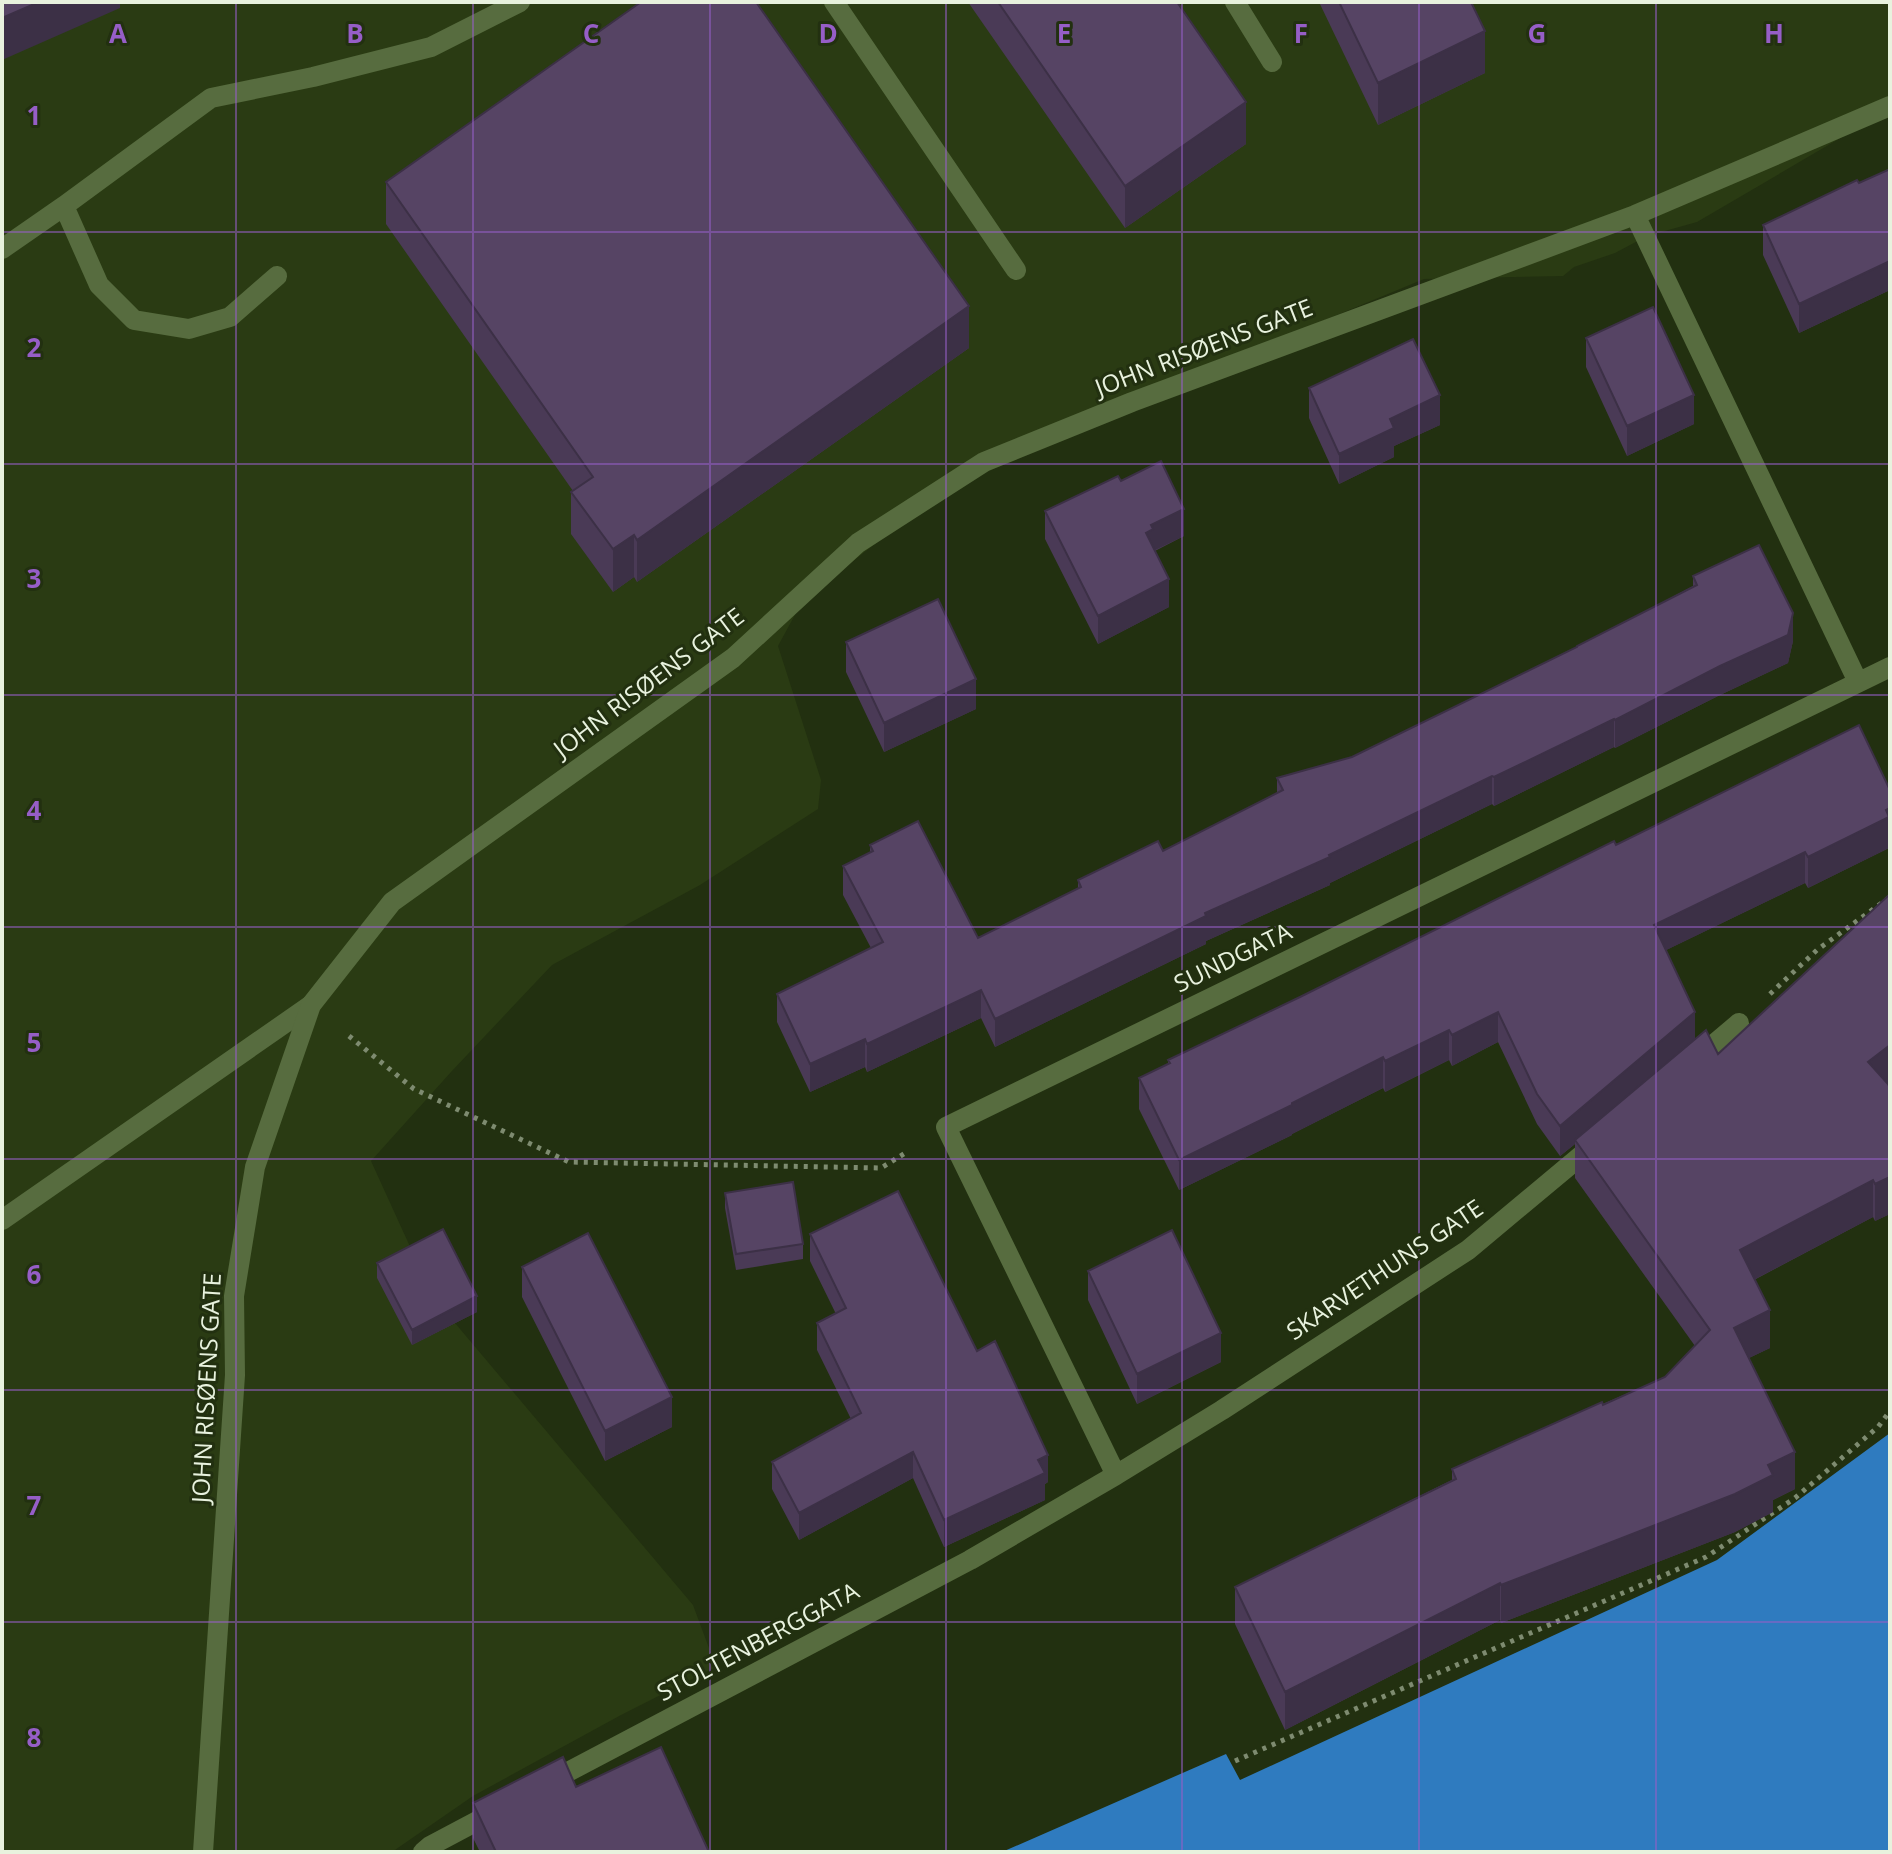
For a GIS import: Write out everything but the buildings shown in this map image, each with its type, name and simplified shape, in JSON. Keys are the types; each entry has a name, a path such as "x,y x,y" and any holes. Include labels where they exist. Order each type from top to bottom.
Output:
{"street":[{"path":"2,249 211,98 313,77 431,47 520,2"},
{"path":"834,2 1016,270"},
{"path":"1235,2 1272,62"},
{"name":"JOHN RISØENS GATE","path":"203,1852 235,1375 234,1296 255,1167 311,1005 392,902 733,658 858,543 984,462 1132,402 1635,215 1890,106"},
{"path":"64,206 99,285 134,320 189,329 230,317 277,276"},
{"path":"1635,215 1858,682"},
{"name":"SUNDGATA","path":"946,1127 1890,667"},
{"path":"2,1220 311,1005"},
{"path":"1680,1073 1739,1023"},
{"path":"946,1127 1116,1475"},
{"name":"SKARVETHUNS GATE","path":"1116,1475 1468,1250 1610,1132"},
{"name":"STOLTENBERGGATA","path":"423,1852 970,1560 1116,1475"}],"path":[{"path":"1739,1023 1817,950 1890,897"},
{"path":"311,1005 414,1089 569,1162 881,1168 946,1127"},
{"path":"1235,1761 1706,1557 1795,1498 1878,1427 1890,1411"}],"shaded area":[{"path":"2,2 1890,2 1890,109 1697,222 1647,236 1615,253 1574,267 1563,276 1424,279 1091,417 934,498 803,600 778,646 821,780 818,809 700,885 552,965 371,1161 433,1297 693,1605 716,1667 473,1796 392,1852 2,1852"}],"water":[{"path":"1890,1433 1890,1852 1002,1852 1226,1754 1240,1780 1717,1560"}]}
